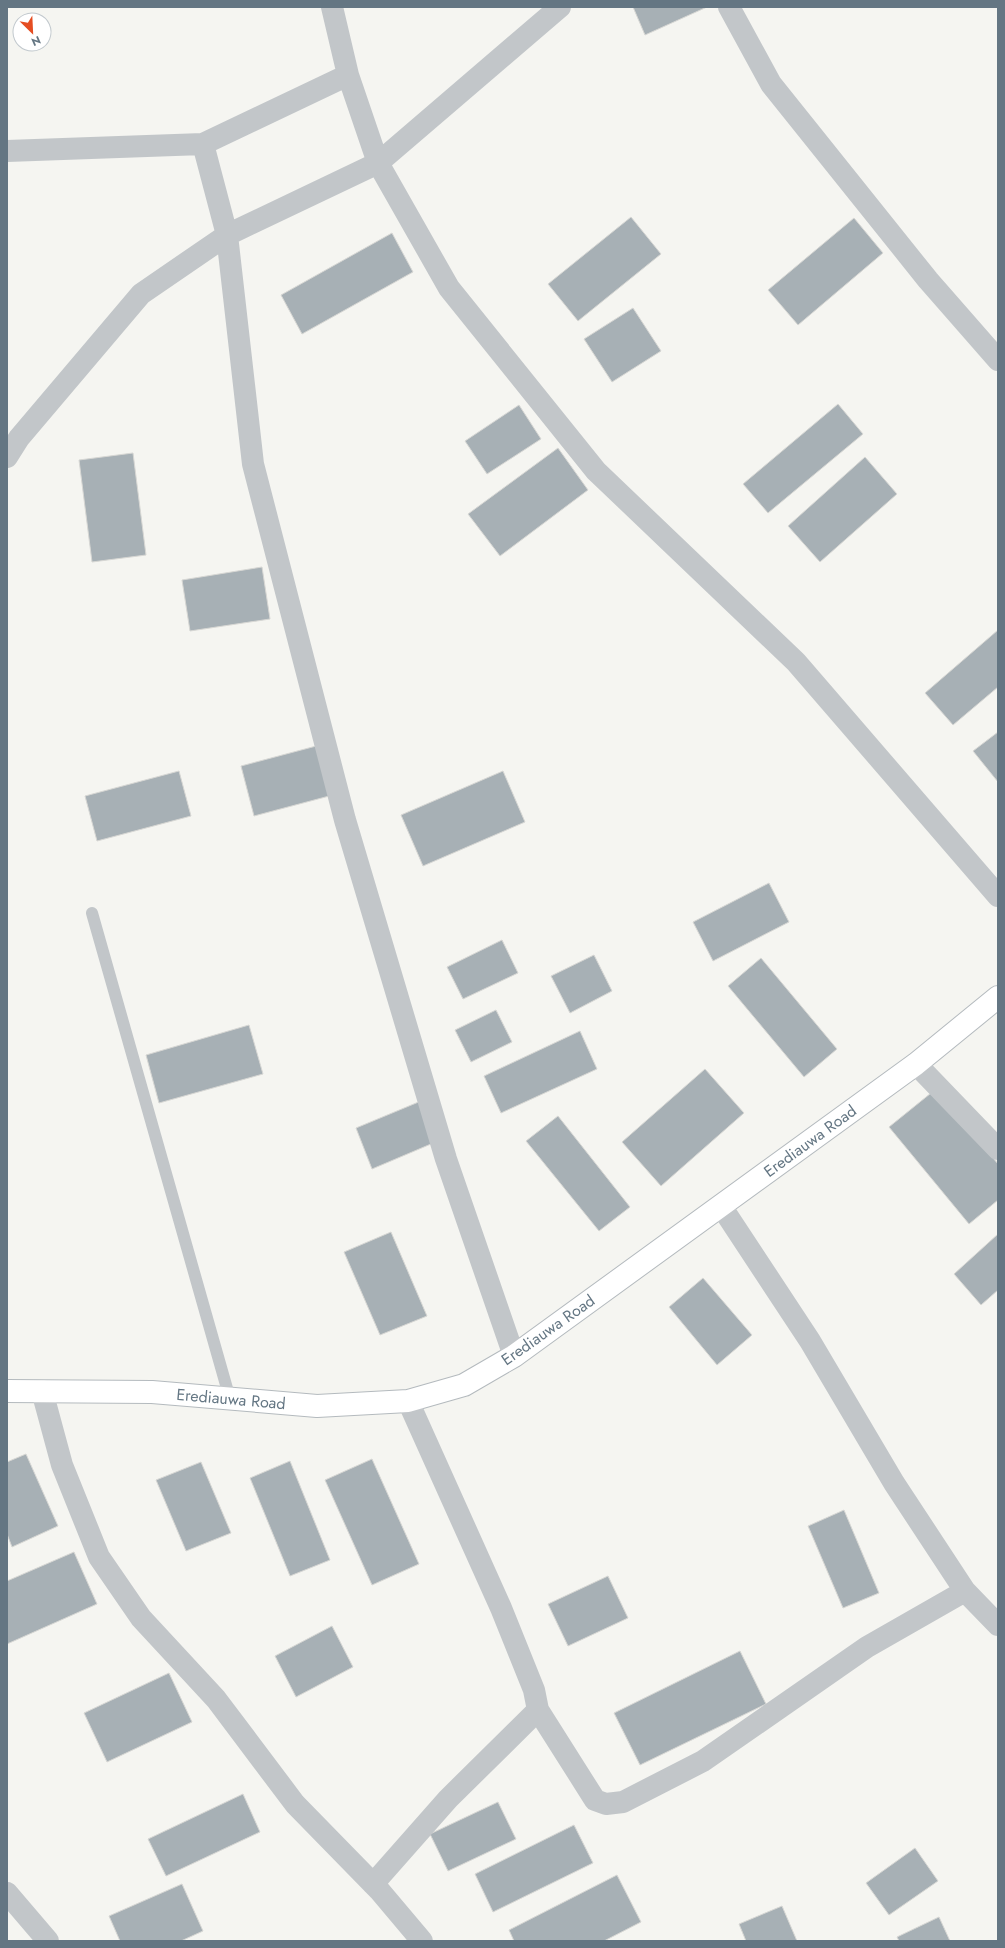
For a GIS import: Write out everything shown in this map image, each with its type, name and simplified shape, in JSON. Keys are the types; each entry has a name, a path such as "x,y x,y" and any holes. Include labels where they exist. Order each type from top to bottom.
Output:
{"street":[{"path":"332,7 348,75 378,163 449,288 596,471 796,662 998,896"},
{"path":"7,457 19,438 141,294 227,235 378,163 560,7"},
{"path":"728,7 771,84 928,280 998,360"},
{"path":"7,151 203,144 348,75"},
{"path":"203,144 227,235 253,464 344,820 446,1159 514,1356"},
{"name":"Erediauwa Road","path":"7,1391 152,1392 317,1406 408,1401 464,1385 514,1356 721,1206 916,1064 998,997"},
{"path":"916,1064 998,1149"},
{"path":"721,1206 810,1341 894,1483 965,1591 998,1625"},
{"path":"42,1391 62,1465 100,1557 141,1618 216,1699 295,1804 374,1884 422,1941"},
{"path":"408,1401 501,1608 534,1690 538,1710 595,1800 606,1804 623,1802 703,1761 867,1647 965,1591"},
{"path":"374,1884 448,1799 538,1710"},
{"path":"7,1893 48,1941"}],"lane":[{"path":"92,913 230,1399"}],"building":[{"path":"633,7 707,7 645,35"},
{"path":"631,217 661,254 578,321 548,284"},
{"path":"854,218 883,253 798,325 768,290"},
{"path":"392,233 413,272 302,334 281,295"},
{"path":"633,308 661,351 612,382 584,339"},
{"path":"838,404 863,434 768,513 743,484"},
{"path":"519,405 541,439 487,474 465,441"},
{"path":"558,448 588,490 500,556 468,514"},
{"path":"133,453 146,555 92,562 79,460"},
{"path":"865,457 897,494 820,562 788,526"},
{"path":"262,567 270,619 190,631 182,580"},
{"path":"998,630 998,687 953,725 925,693"},
{"path":"998,732 998,782 973,751"},
{"path":"320,745 333,795 254,816 241,766"},
{"path":"179,771 191,816 97,841 85,796"},
{"path":"503,771 525,822 423,866 401,815"},
{"path":"769,883 789,922 713,961 693,922"},
{"path":"502,940 518,973 463,999 447,967"},
{"path":"594,955 612,991 570,1013 551,976"},
{"path":"761,958 837,1049 804,1077 728,986"},
{"path":"496,1010 512,1042 471,1062 455,1030"},
{"path":"249,1025 263,1074 159,1103 146,1055"},
{"path":"580,1031 597,1069 501,1113 484,1076"},
{"path":"705,1069 744,1113 661,1186 622,1142"},
{"path":"936,1089 998,1164 998,1200 969,1224 889,1127"},
{"path":"421,1101 438,1141 372,1169 356,1128"},
{"path":"558,1116 630,1207 599,1231 526,1141"},
{"path":"391,1232 427,1316 380,1335 344,1252"},
{"path":"998,1234 998,1290 981,1305 954,1274"},
{"path":"703,1278 752,1335 717,1365 669,1307"},
{"path":"26,1454 58,1526 12,1547 7,1534 7,1462"},
{"path":"372,1459 419,1564 372,1585 325,1480"},
{"path":"290,1461 330,1560 290,1576 250,1478"},
{"path":"201,1462 231,1533 186,1551 156,1480"},
{"path":"844,1510 879,1593 843,1608 808,1526"},
{"path":"74,1552 97,1604 7,1644 7,1581"},
{"path":"608,1576 628,1618 568,1646 548,1604"},
{"path":"332,1626 353,1667 296,1697 275,1656"},
{"path":"740,1651 766,1704 640,1765 614,1713"},
{"path":"169,1673 192,1722 107,1762 84,1713"},
{"path":"243,1794 260,1832 166,1876 148,1839"},
{"path":"498,1802 516,1839 448,1871 430,1834"},
{"path":"574,1825 593,1863 493,1912 475,1874"},
{"path":"915,1848 938,1881 889,1915 866,1883"},
{"path":"617,1875 641,1922 604,1941 514,1941 509,1930"},
{"path":"182,1884 203,1931 181,1941 120,1941 109,1916"},
{"path":"782,1906 797,1941 746,1941 739,1924"},
{"path":"939,1917 950,1941 899,1941 897,1937"}]}
